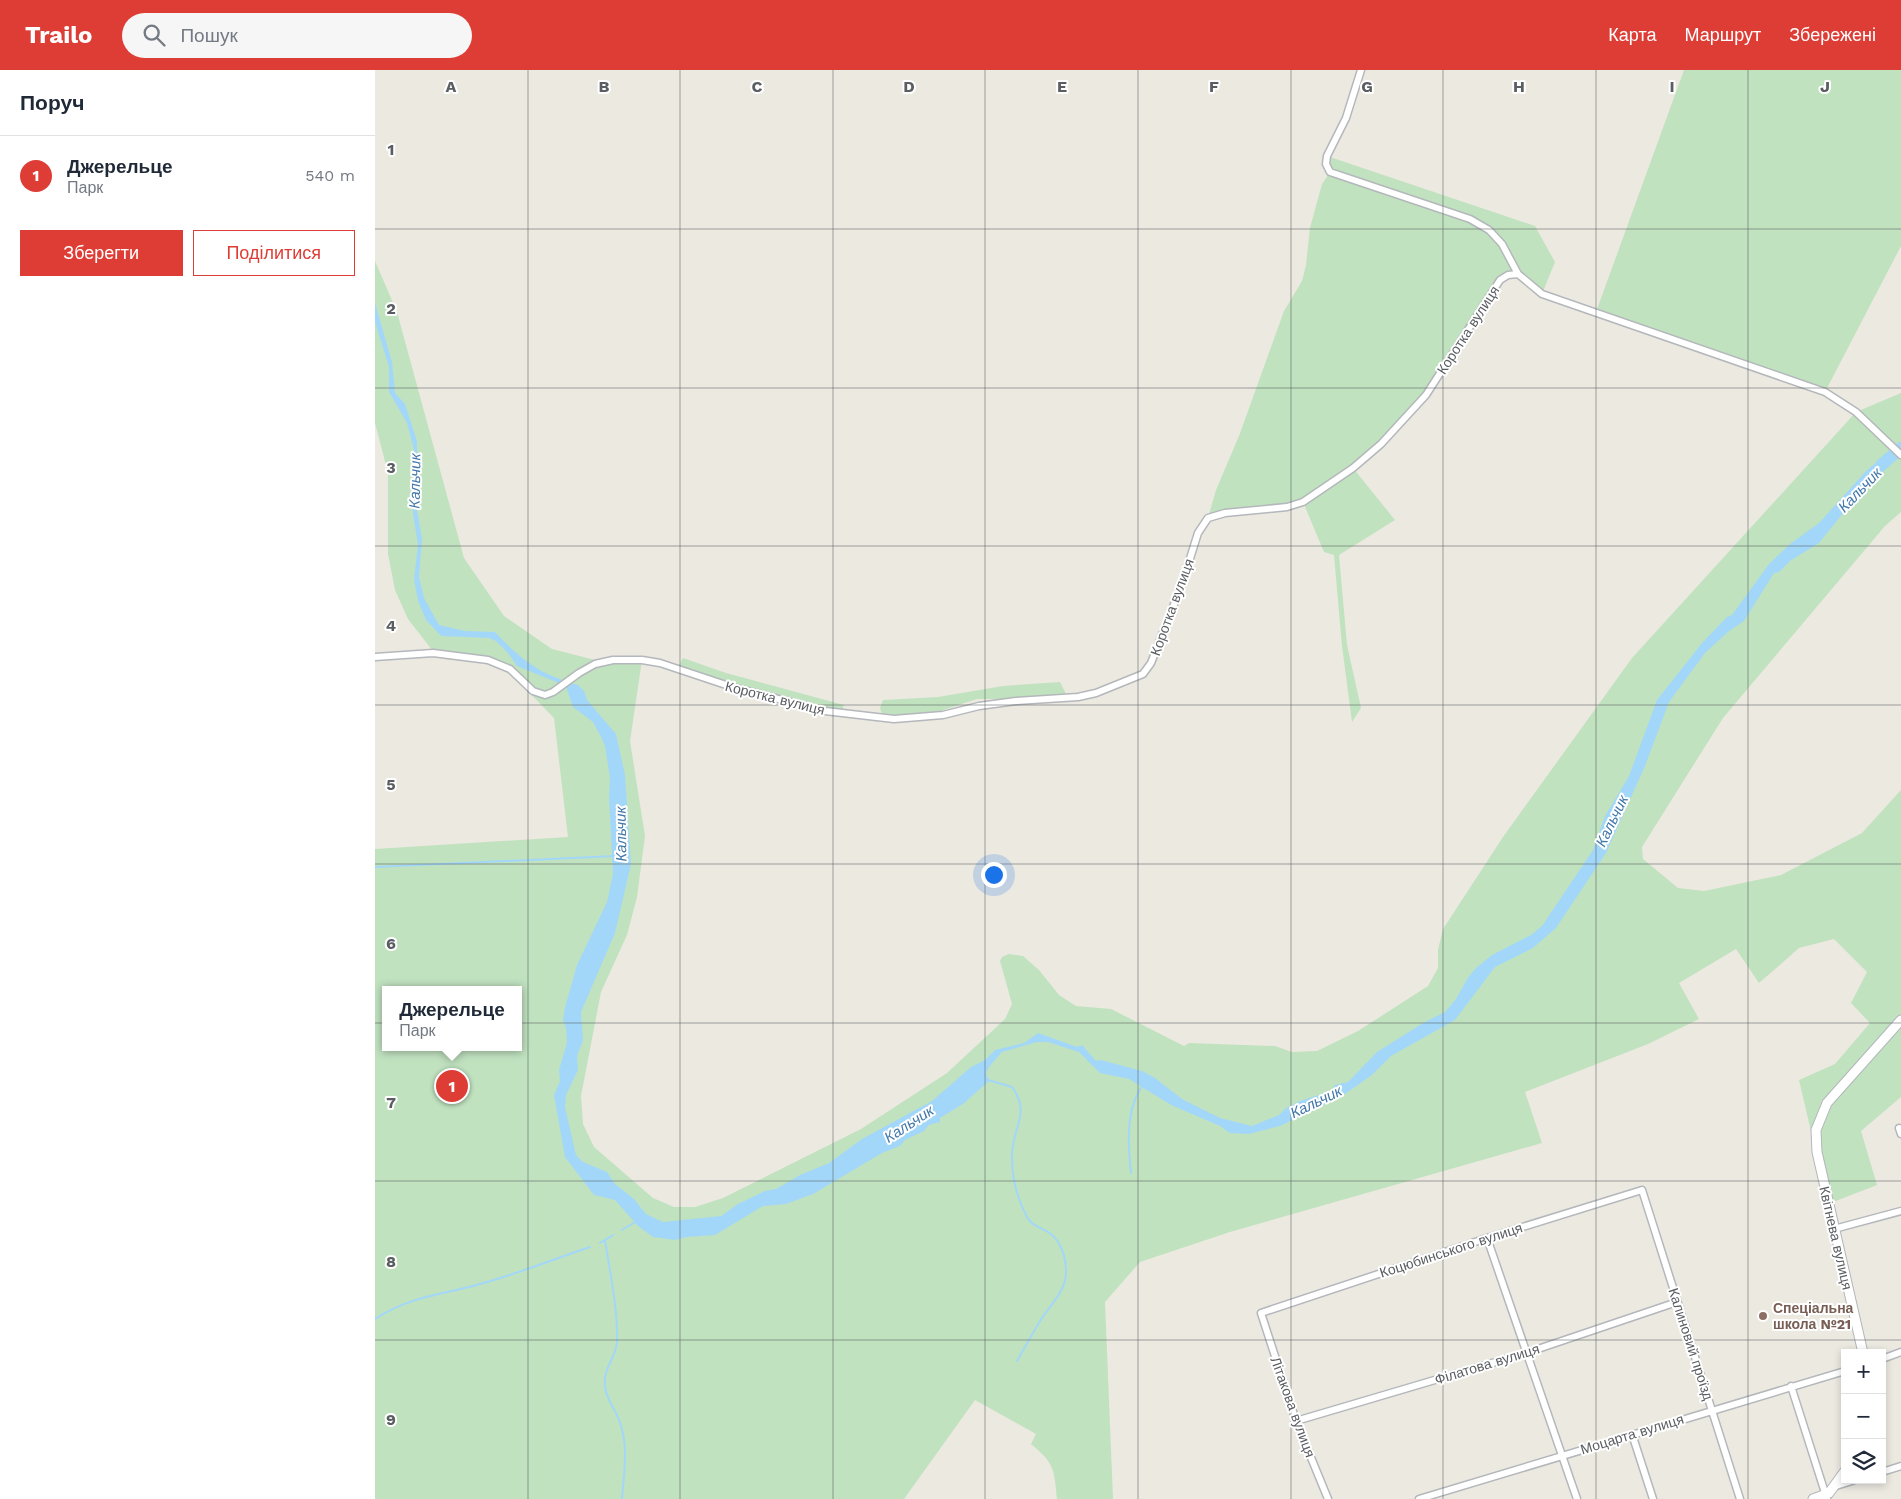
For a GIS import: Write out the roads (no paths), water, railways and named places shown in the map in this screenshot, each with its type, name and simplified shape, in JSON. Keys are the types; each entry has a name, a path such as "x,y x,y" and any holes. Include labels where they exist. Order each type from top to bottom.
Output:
{"main road":[{"name":"Квітнева вулиця","path":"1862,1349 1817,1152 1818,1122 1832,1098 1901,1020"},
{"path":"1813,1499 1827,1497 1841,1478"}],"street":[{"path":"1361,70 1346,118 1327,156 1330,172 1470,219 1489,230 1502,244 1518,274 1542,294 1825,392 1856,412 1901,455"},
{"name":"Коротка вулиця","path":"375,658 433,653 488,660 510,669 527,686 539,694 549,694 587,668 603,662 642,660 660,663 732,687 825,711 894,719 943,715 979,706 1015,701 1078,697 1129,682 1143,674 1151,663 1174,607 1202,525 1216,514 1267,511 1295,504 1353,468 1381,444 1426,395 1500,280 1508,275 1518,274"},
{"name":"Коцюбинського вулиця","path":"1261,1313 1487,1238 1641,1190"},
{"name":"Калиновий проїзд","path":"1641,1190 1740,1499"},
{"path":"1834,1229 1901,1210"},
{"path":"1487,1238 1577,1499"},
{"name":"Філатова вулиця","path":"1296,1421 1526,1353 1677,1302"},
{"name":"Літакова вулиця","path":"1261,1313 1296,1421 1328,1499"},
{"path":"1886,1358 1901,1352"},
{"name":"Моцарта вулиця","path":"1419,1499 1711,1409 1841,1372"},
{"path":"1791,1386 1827,1497"},
{"path":"1632,1434 1653,1499"},
{"path":"1886,1471 1901,1466"},
{"path":"1836,1486 1842,1484"}],"water":[{"path":"375,303 392,362 395,393 405,404 417,441 417,510 422,539 419,577 424,598 439,625 465,631 495,632 525,660 541,671 560,679 563,682 561,684 517,666 496,641 489,638 441,636 426,620 418,601 414,579 418,545 413,514 414,450 407,423 389,392 389,367 375,322"},
{"path":"1891,451 1898,458 1855,498 1819,543 1790,561 1779,572 1774,573 1744,621 1729,631 1705,653 1669,702 1645,766 1606,853 1556,928 1533,948 1495,967 1455,1020 1391,1056 1372,1075 1342,1096 1280,1126 1249,1134 1230,1133 1220,1126 1171,1105 1129,1079 1100,1073 1079,1052 1048,1042 1037,1042 1002,1052 986,1073 989,1081 963,1104 940,1118 940,1122 929,1125 924,1131 905,1140 900,1146 882,1153 813,1194 786,1204 763,1206 715,1235 675,1240 653,1237 638,1226 615,1200 594,1195 565,1157 554,1095 560,1081 559,1070 567,1042 566,1028 563,1020 565,1007 577,965 607,902 613,874 609,798 610,778 605,746 593,722 573,707 566,687 571,683 578,685 584,691 587,700 616,734 625,775 631,864 615,933 581,1012 583,1040 577,1056 578,1070 566,1095 565,1107 576,1155 583,1162 607,1172 615,1184 634,1199 646,1214 663,1222 721,1216 738,1204 765,1191 776,1189 800,1175 829,1163 862,1139 932,1101 971,1067 985,1060 995,1050 1024,1043 1038,1033 1077,1047 1082,1045 1096,1061 1101,1060 1142,1071 1155,1078 1182,1099 1220,1118 1252,1126 1279,1115 1286,1108 1300,1101 1331,1091 1335,1085 1348,1082 1377,1052 1423,1023 1445,1012 1456,999 1467,979 1476,968 1492,955 1531,935 1542,926 1593,850 1605,816 1629,776 1657,700 1702,643 1727,617 1732,615 1769,564 1790,544 1819,523 1867,470"}],"waterway":[{"name":"Кальчик","path":"1881,465 1901,448"},
{"path":"375,867 615,856"},
{"path":"988,1080 1012,1087 1018,1097 1021,1113 1014,1138 1012,1158 1016,1189 1029,1220 1053,1235 1059,1244 1066,1266 1064,1285 1061,1291 1039,1323 1017,1361"},
{"path":"1131,1173 1129,1127 1134,1104 1144,1084"},
{"path":"622,1230 637,1221"},
{"path":"600,1243 613,1235"},
{"path":"605,1240 617,1329 617,1342 606,1374 605,1390 619,1420 624,1439 625,1459 622,1499"},
{"path":"375,1319 401,1305 494,1280 590,1247"}],"place":[{"name":"Джерельце","path":"452,1086"},
{"name":"Спеціальна школа №21","path":"1763,1316"}]}
